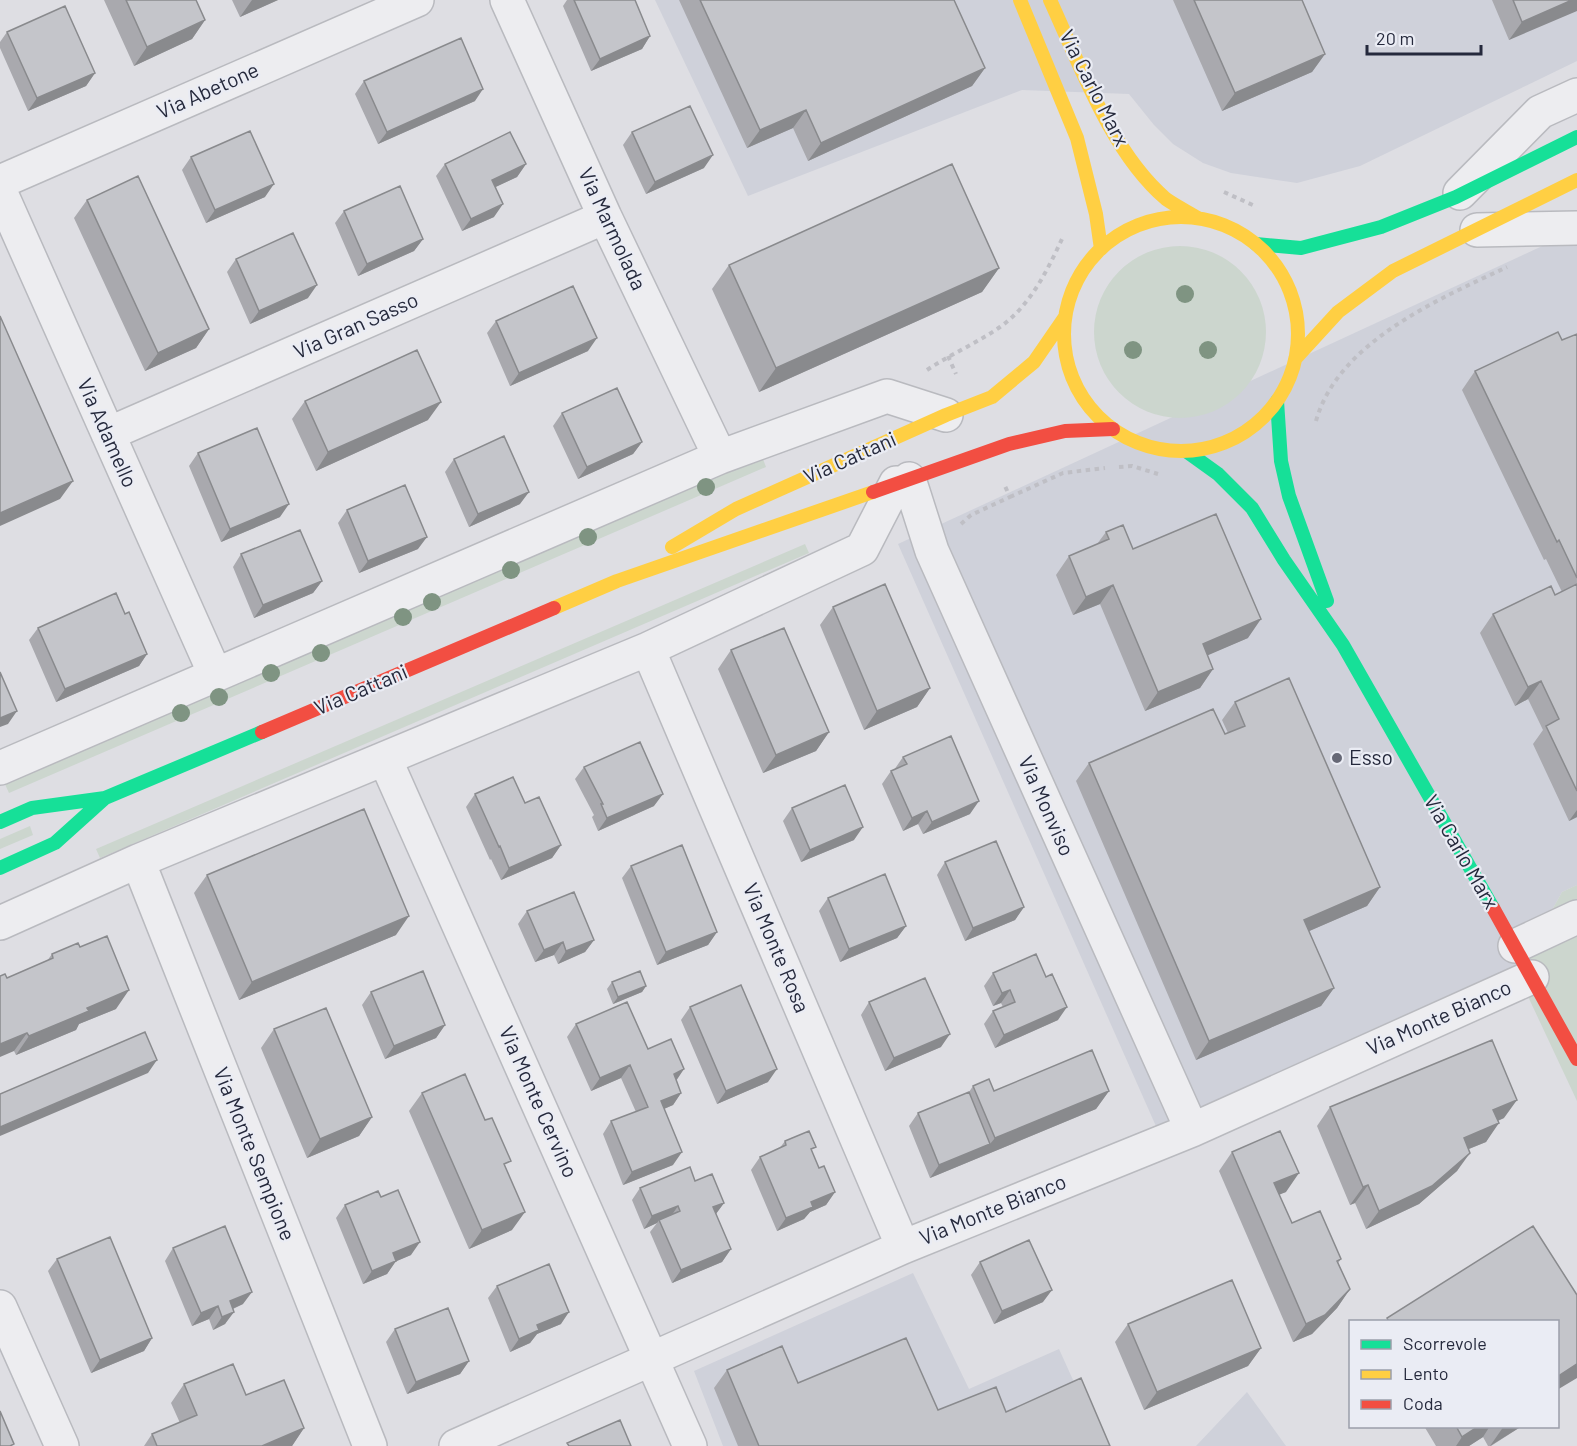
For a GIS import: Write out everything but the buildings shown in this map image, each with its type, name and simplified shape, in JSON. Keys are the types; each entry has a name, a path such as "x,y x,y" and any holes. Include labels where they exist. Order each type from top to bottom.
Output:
{"main road":[{"name":"Via Carlo Marx","path":"1020,0 1077,138 1096,214 1101,249"},
{"name":"Via Carlo Marx","path":"1050,0 1110,128 1145,178 1168,200 1198,218 1228,227 1256,244 1280,271 1295,305 1298,341 1295,359 1288,381 1277,401 1252,427 1221,444 1186,451 1160,449 1135,442 1113,429 1094,412 1079,392 1069,368 1064,343 1065,317 1072,292 1084,269 1101,249 1122,233 1146,222 1172,217 1198,218"},
{"path":"1256,244 1301,248 1381,226 1456,197 1577,137"},
{"path":"1295,359 1338,312 1393,271 1577,180"},
{"name":"Via Cattani","path":"617,581 736,509 946,415 992,398 1034,362 1065,317"},
{"name":"Via Carlo Marx","path":"1277,401 1281,461 1289,496 1343,645"},
{"name":"Via Cattani","path":"0,822 32,808 105,798 617,581 1009,444 1065,431 1113,429"},
{"name":"Via Carlo Marx","path":"1186,451 1218,474 1252,508 1284,560 1343,645 1577,1059"},
{"name":"Via Cattani","path":"0,868 56,843 105,798"}],"street":[{"name":"Via Abetone","path":"0,182 417,0"},
{"name":"Via Marmolada","path":"507,0 605,217 720,457"},
{"path":"1456,197 1540,112 1577,95"},
{"name":"Via Adamello","path":"0,191 215,674"},
{"name":"Via Gran Sasso","path":"108,435 605,217"},
{"path":"1477,230 1577,228"},
{"path":"0,768 720,457 887,396 946,415"},
{"path":"0,923 138,861 648,649 862,549 903,481"},
{"name":"Via Monviso","path":"903,481 932,551 1192,1130"},
{"name":"Via Monte Rosa","path":"648,649 903,1246"},
{"name":"Via Monte Cervino","path":"385,759 690,1446"},
{"name":"Via Monte Sempione","path":"138,861 370,1446"},
{"path":"1515,946 1577,917"},
{"name":"Via Monte Bianco","path":"456,1446 903,1246 1192,1130 1532,976"},
{"path":"0,1307 62,1446"}],"path":[{"path":"1223,191 1262,210"},
{"path":"887,396 948,356 1001,326 1018,311 1026,303 1051,264 1065,232"},
{"path":"1315,426 1318,415 1339,374 1370,343 1406,319 1459,290 1513,265"},
{"path":"932,551 971,514 1063,473 1132,466 1162,475"},
{"path":"1002,481 1010,498"}],"shaded area":[{"path":"655,0 1577,0 1577,61 1360,166 1297,183 1231,173 1203,163 1173,144 1129,94 1022,90 748,196"},
{"path":"1577,230 1577,885 1562,892 1517,973 1159,1133 898,544"},
{"path":"1180,246 1197,247 1213,252 1228,260 1241,271 1252,284 1260,299 1265,315 1265,349 1260,365 1252,380 1241,393 1228,404 1213,412 1197,417 1180,418 1163,417 1147,412 1132,404 1119,393 1108,380 1100,365 1095,349 1094,332 1095,315 1100,299 1108,284 1119,271 1132,260 1147,252 1163,247"},
{"path":"761,454 766,467 9,793 3,780"},
{"path":"805,544 809,553 100,858 96,849"},
{"path":"30,826 33,835 0,849 0,839"},
{"path":"1577,885 1577,1101 1517,973 1562,892"},
{"path":"913,1273 969,1389 1059,1349 1103,1446 723,1446 694,1371"},
{"path":"1247,1392 1286,1446 1196,1446"}],"traffic: fast":[{"path":"1256,244 1301,248 1381,227 1456,197 1577,137"},
{"path":"1277,401 1281,461 1289,496 1327,601"},
{"path":"1186,451 1218,474 1252,508 1284,560 1343,645 1493,908"},
{"path":"0,822 32,808 105,798 262,732"},
{"path":"0,868 55,843 105,798"}],"traffic: slow":[{"path":"1020,0 1077,138 1096,214 1101,249"},
{"path":"1050,0 1085,79 1113,133 1129,157 1146,180 1166,199 1198,218"},
{"path":"1295,359 1338,312 1393,271 1577,180"},
{"path":"1181,217 1226,226 1246,237 1271,260 1289,289 1298,334 1289,379 1278,399 1255,424 1226,442 1181,451 1136,442 1116,431 1091,408 1073,379 1064,334 1073,289 1084,269 1107,244 1136,226 1181,217"},
{"path":"672,547 736,509 946,415 992,397 1034,362 1065,317"},
{"path":"554,608 617,581 873,492"}],"traffic: jam":[{"path":"873,492 1009,444 1065,431 1113,429"},
{"path":"262,732 554,608"},
{"path":"1493,908 1577,1059"}],"place":[{"name":"Esso","path":"1337,758"}]}
